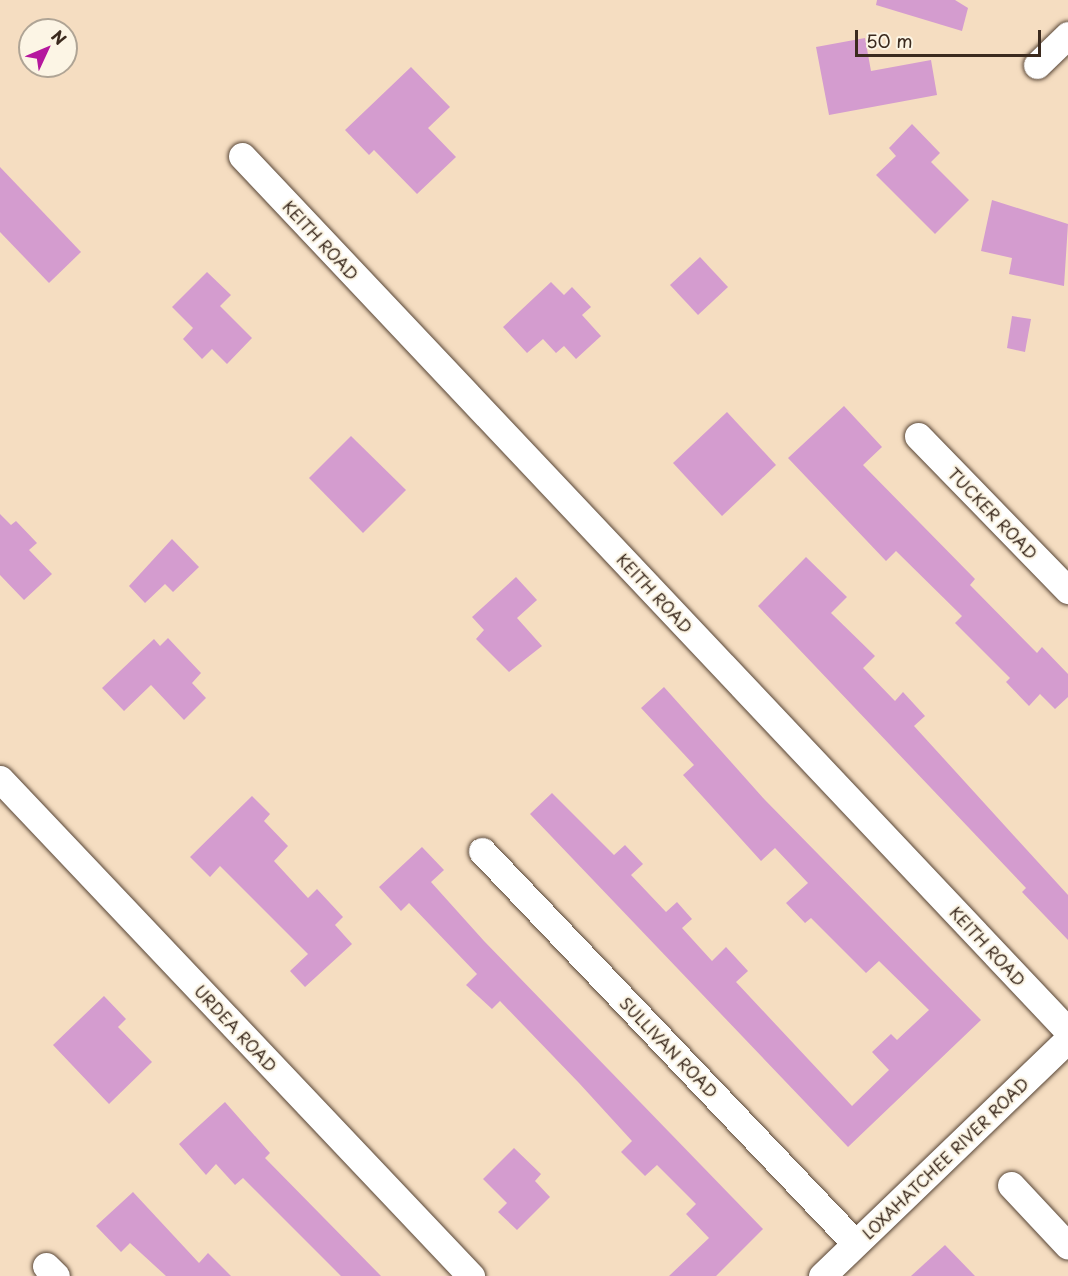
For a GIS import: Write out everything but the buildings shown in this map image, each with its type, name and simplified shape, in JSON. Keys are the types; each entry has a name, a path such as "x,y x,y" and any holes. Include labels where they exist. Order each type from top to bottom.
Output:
{"street":[{"path":"1037,65 1068,35"},
{"name":"KEITH ROAD","path":"242,156 1068,1031"},
{"name":"TUCKER ROAD","path":"918,436 1068,590"},
{"name":"URDEA ROAD","path":"0,779 471,1276"},
{"name":"SULLIVAN ROAD","path":"482,851 855,1244"},
{"name":"LOXAHATCHEE RIVER ROAD","path":"822,1276 1068,1039"},
{"path":"1011,1185 1068,1246"}]}
